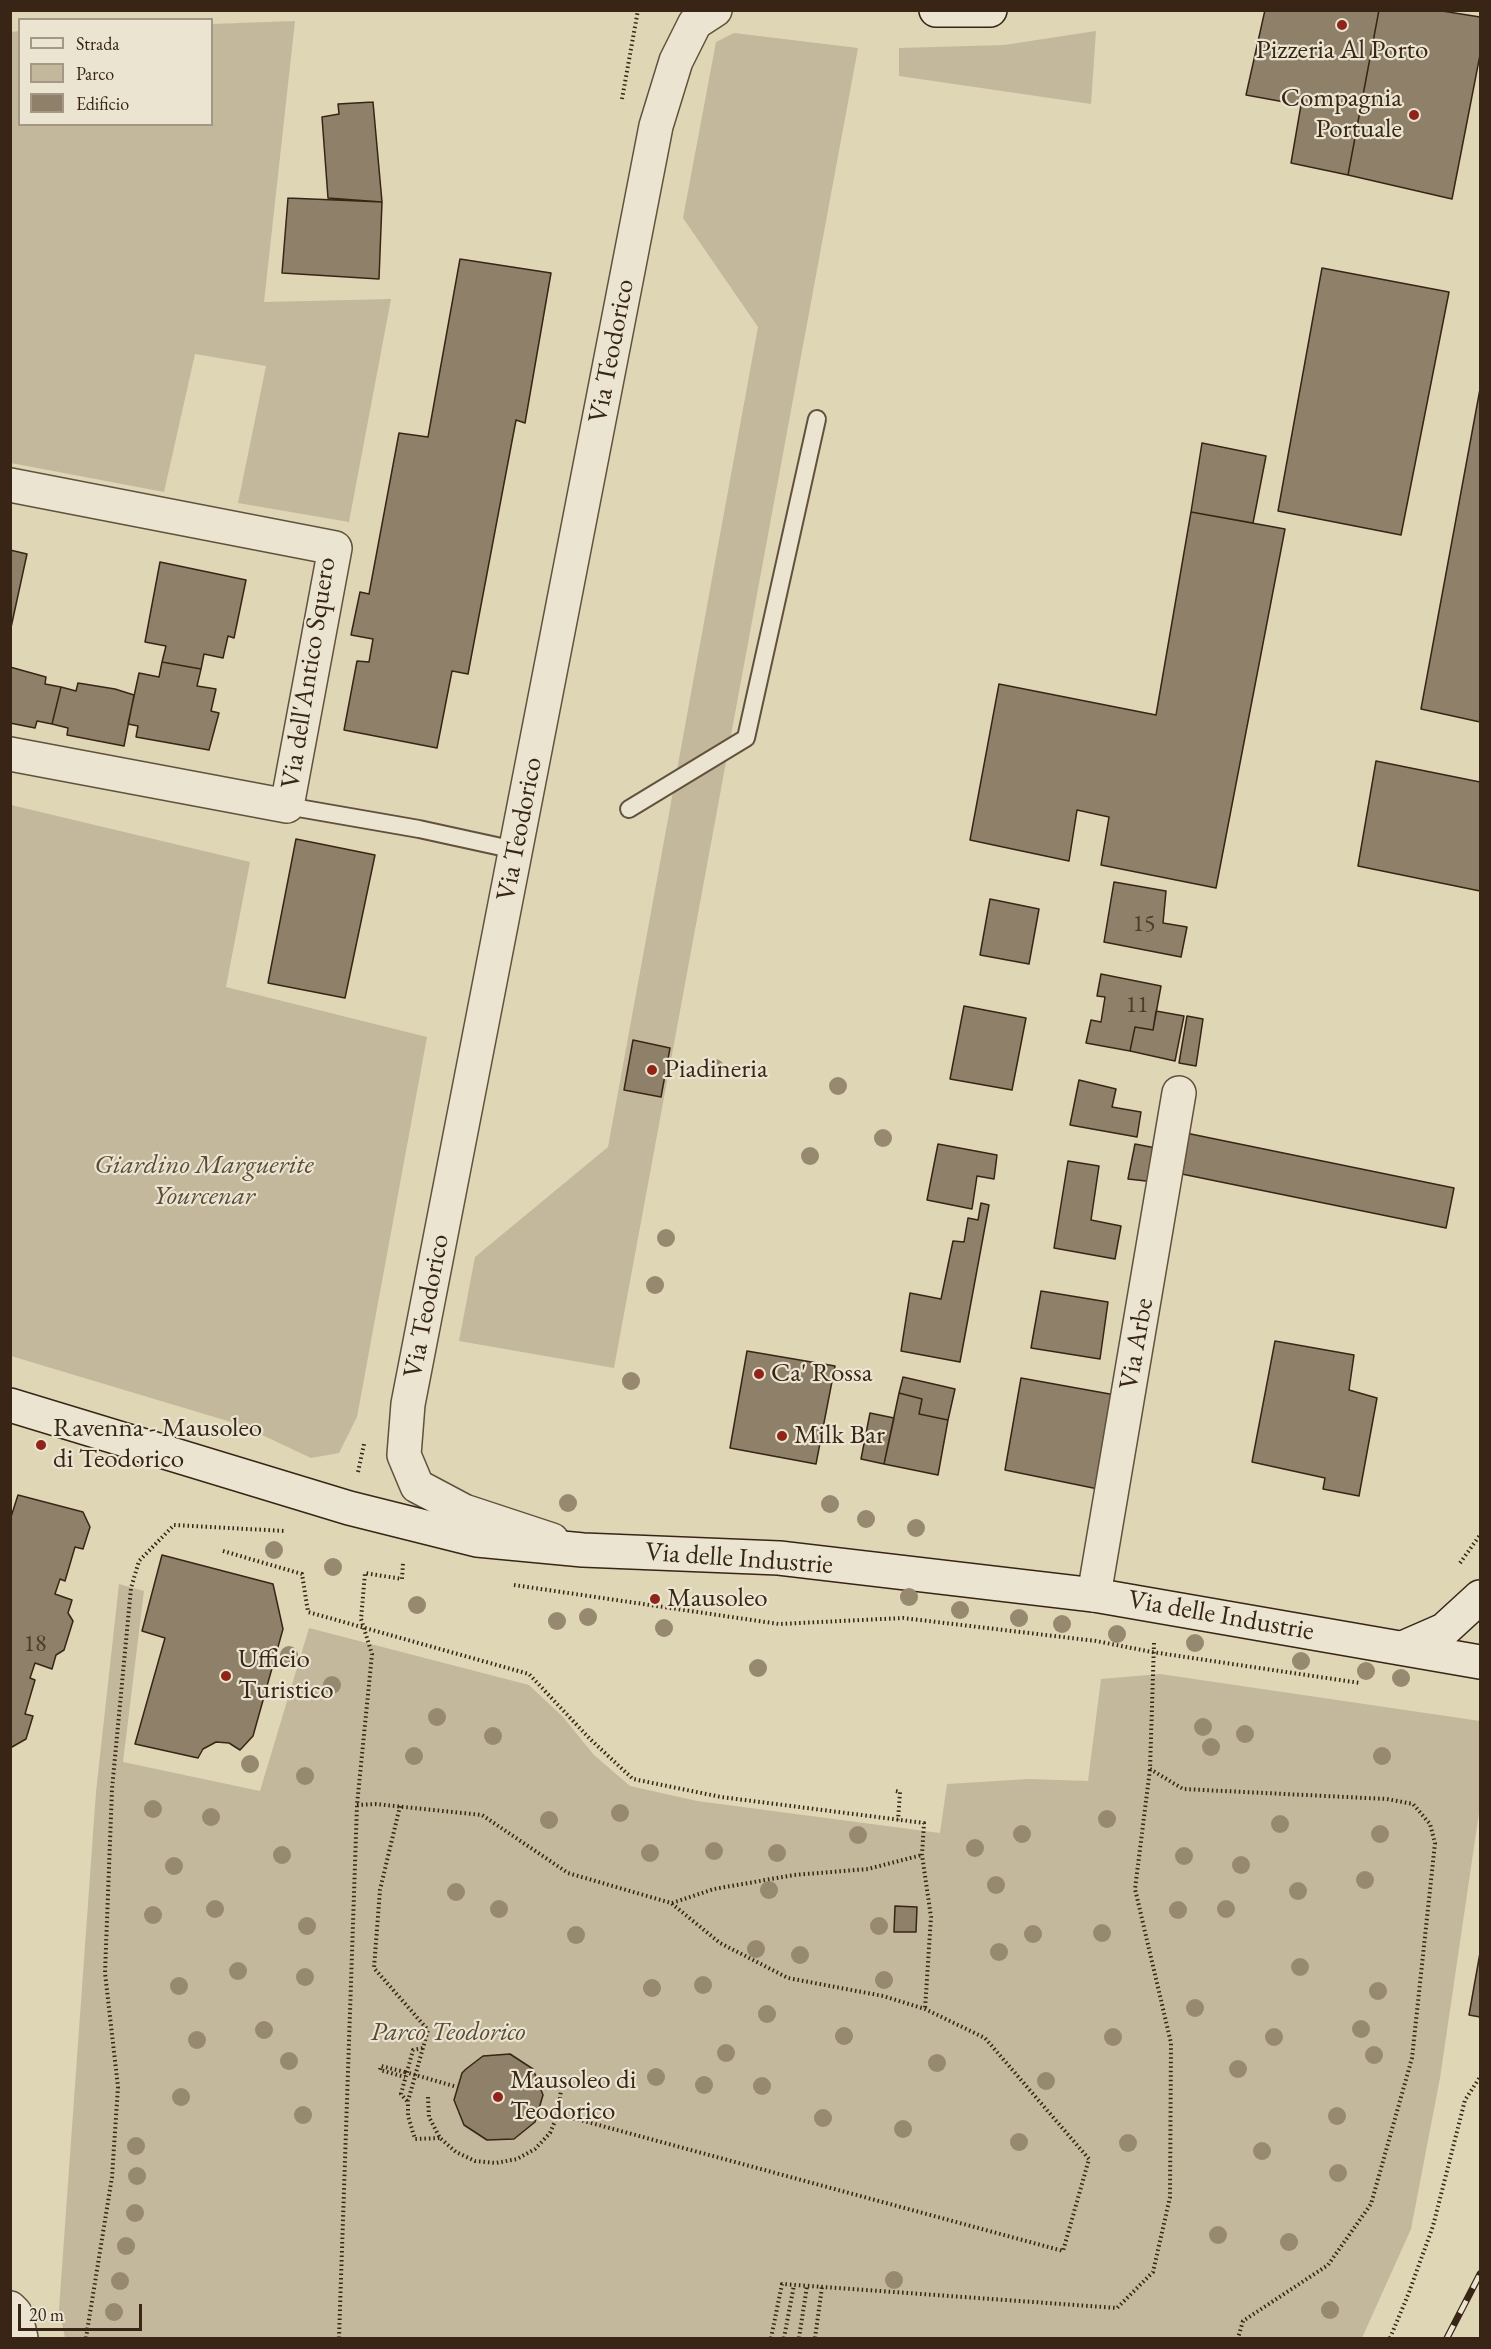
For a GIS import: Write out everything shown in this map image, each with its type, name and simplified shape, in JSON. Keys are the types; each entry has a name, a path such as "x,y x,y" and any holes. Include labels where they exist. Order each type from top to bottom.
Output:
{"street":[{"name":"Via Teodorico","path":"583,1550 464,1512 417,1486 404,1455 408,1404 656,126 676,61 695,23 715,10"},
{"path":"936,10 990,10"},
{"name":"Via dell'Antico Squero","path":"10,485 335,548 287,806 10,754"},
{"name":"Via Arbe","path":"1094,1594 1179,1093"},
{"name":"Via delle Industrie","path":"10,1404 350,1508 477,1540 583,1550 779,1558 1094,1594 1480,1662"},
{"path":"1405,1647 1444,1630 1480,1597"},
{"path":"10,2308 15,2313 21,2338"}],"lane":[{"path":"629,809 746,738 817,418"},
{"path":"287,806 418,829 515,850"}],"path":[{"path":"86,2338 112,2177 116,2120 118,2086 105,1973 112,1789 131,1588 139,1561 174,1525 283,1531 294,1534"},
{"path":"223,1551 302,1575 308,1612 529,1674 590,1739 633,1779 721,1797 924,1823 922,1855 931,1917 925,2009"},
{"path":"392,1560 414,1565"},
{"path":"339,2338 357,1805 372,1654 361,1619 365,1573 402,1579 403,1563"},
{"path":"504,1583 779,1624 903,1618 1096,1641 1152,1652 1364,1684"},
{"path":"771,2338 782,2284 1117,2308 1153,2272 1170,2197 1171,2043 1135,1889 1150,1769 1152,1652"},
{"path":"1150,1769 1183,1789 1387,1799 1413,1804 1430,1824 1435,1843 1412,2058 1371,2204 1328,2265 1243,2321 1238,2338"},
{"path":"896,1791 900,1792 898,1820"},
{"path":"357,1805 375,1804 482,1815 568,1874 671,1903 720,1943 788,1978 883,1996 925,2009 985,2038 1089,2159 1063,2251 558,2114"},
{"path":"400,1806 380,1890 374,1968 428,2030 408,2101 408,2116 415,2139 440,2138"},
{"path":"671,1903 714,1888 794,1875 868,1869 922,1855"},
{"path":"408,2101 401,2094 405,2075 413,2050 423,2048"},
{"path":"405,2075 381,2066 380,2070 457,2087"},
{"path":"1389,2338 1408,2295 1433,2226 1465,2100 1480,2077"},
{"path":"428,2097 429,2117 440,2138 456,2152 475,2161 496,2163 517,2159 535,2149 550,2133 558,2114 561,2090"},
{"path":"784,2338 794,2285"},
{"path":"799,2338 807,2286"},
{"path":"815,2338 822,2287"}],"green space":[{"path":"295,21 264,302 391,299 349,522 238,503 266,366 195,354 164,492 11,463 11,32 18,31 18,126 213,126 213,24"},
{"path":"1096,31 1091,104 899,76 899,48 1004,45"},
{"path":"734,33 858,48 614,1368 459,1341 475,1257 608,1147 758,327 683,218 716,42"},
{"name":"Giardino Marguerite Yourcenar","path":"11,805 250,862 226,987 427,1037 357,1417 339,1453 311,1458 241,1425 11,1356"},
{"name":"Parco Teodorico","path":"119,1584 144,1591 123,1762 260,1791 309,1628 529,1685 563,1717 594,1755 630,1786 697,1801 940,1833 947,1784 1029,1779 1088,1781 1101,1679 1160,1674 1480,1721 1480,1806 1440,2078 1411,2229 1362,2338 65,2338 59,2309 96,1792"}],"building":[{"path":"1265,10 1379,10 1348,175 1291,163 1301,105 1246,95"},
{"name":"Compagnia Portuale","path":"1379,10 1436,10 1480,17 1480,55 1452,199 1348,175"},
{"path":"373,102 382,202 328,198 322,117 339,114 338,104"},
{"path":"288,198 382,202 379,279 282,273"},
{"path":"460,259 551,273 525,423 516,420 468,674 452,671 437,748 344,730 357,661 369,662 373,639 351,635 360,592 369,594 399,433 428,437"},
{"path":"1322,268 1449,292 1401,535 1278,511"},
{"path":"1480,389 1480,722 1421,709"},
{"path":"1202,443 1266,456 1253,523 1191,512"},
{"path":"1191,512 1285,529 1216,888 1101,865 1109,817 1077,810 1069,861 970,840 999,684 1156,715"},
{"path":"10,550 27,554 10,632"},
{"path":"160,562 246,580 234,638 228,636 223,658 204,654 201,669 162,662 166,646 145,642"},
{"path":"162,662 201,669 197,686 216,689 211,711 219,713 209,750 136,737 138,726 128,724 139,673 159,677"},
{"path":"10,667 46,677 45,684 61,687 52,724 37,721 35,728 10,723"},
{"path":"78,683 115,689 134,695 124,746 67,735 68,728 52,724 61,687 76,691"},
{"path":"1376,761 1480,782 1480,891 1358,866"},
{"path":"296,839 375,855 345,998 268,983"},
{"path":"1114,882 1166,891 1163,923 1187,927 1181,957 1104,942"},
{"path":"990,899 1039,909 1029,964 980,955"},
{"path":"1101,974 1161,986 1153,1030 1135,1027 1130,1051 1086,1043 1091,1020 1101,1022 1105,997 1097,996"},
{"path":"964,1006 1026,1018 1012,1090 950,1079"},
{"path":"1156,1011 1184,1016 1175,1061 1130,1051 1135,1027 1153,1030"},
{"path":"1187,1016 1203,1019 1196,1066 1179,1063"},
{"path":"633,1040 670,1048 661,1097 624,1090"},
{"path":"1079,1080 1116,1089 1112,1107 1141,1112 1137,1137 1070,1125"},
{"path":"1181,1132 1454,1188 1446,1228 1172,1172"},
{"path":"938,1144 997,1155 994,1179 977,1176 972,1209 927,1200"},
{"path":"1135,1144 1161,1149 1155,1182 1128,1179"},
{"path":"1068,1161 1099,1166 1091,1220 1121,1226 1115,1259 1054,1248"},
{"path":"981,1203 989,1205 960,1362 901,1351 910,1293 941,1299 953,1241 964,1242 968,1218 978,1220"},
{"path":"1041,1291 1108,1302 1100,1359 1031,1348"},
{"path":"1275,1341 1354,1355 1349,1390 1377,1398 1359,1496 1323,1489 1325,1478 1252,1462"},
{"path":"747,1351 835,1366 816,1464 730,1448"},
{"path":"903,1377 955,1389 948,1420 919,1414 922,1399 899,1393"},
{"path":"1021,1378 1121,1396 1103,1490 1005,1470"},
{"path":"899,1393 922,1399 919,1414 948,1420 938,1475 884,1464"},
{"path":"870,1413 894,1418 884,1464 861,1459"},
{"path":"18,1495 83,1512 90,1527 83,1549 75,1547 65,1581 60,1579 55,1594 72,1600 68,1613 73,1621 64,1650 56,1655 52,1669 35,1663 30,1678 35,1680 25,1714 33,1716 26,1739 12,1747 10,1746 10,1520"},
{"path":"162,1555 273,1584 283,1629 253,1736 240,1750 229,1743 216,1742 203,1749 198,1758 135,1744 165,1638 142,1631"},
{"path":"895,1906 917,1907 916,1932 894,1932"},
{"path":"1480,1953 1480,2017 1469,2015"},
{"name":"Mausoleo di Teodorico","path":"510,2054 533,2069 543,2095 535,2122 514,2139 487,2140 464,2125 454,2100 462,2073 466,2069 483,2056"}],"railway":[{"path":"1447,2338 1480,2274"}],"place":[{"name":"Pizzeria Al Porto","path":"1342,25"},
{"name":"Compagnia Portuale","path":"1414,115"},
{"name":"Piadineria","path":"652,1070"},
{"name":"Ca' Rossa","path":"759,1374"},
{"name":"Milk Bar","path":"782,1436"},
{"name":"Ravenna - Mausoleo di Teodorico","path":"41,1445"},
{"name":"Mausoleo","path":"655,1599"},
{"name":"Ufficio Turistico","path":"226,1676"},
{"name":"Mausoleo di Teodorico","path":"498,2097"}]}
